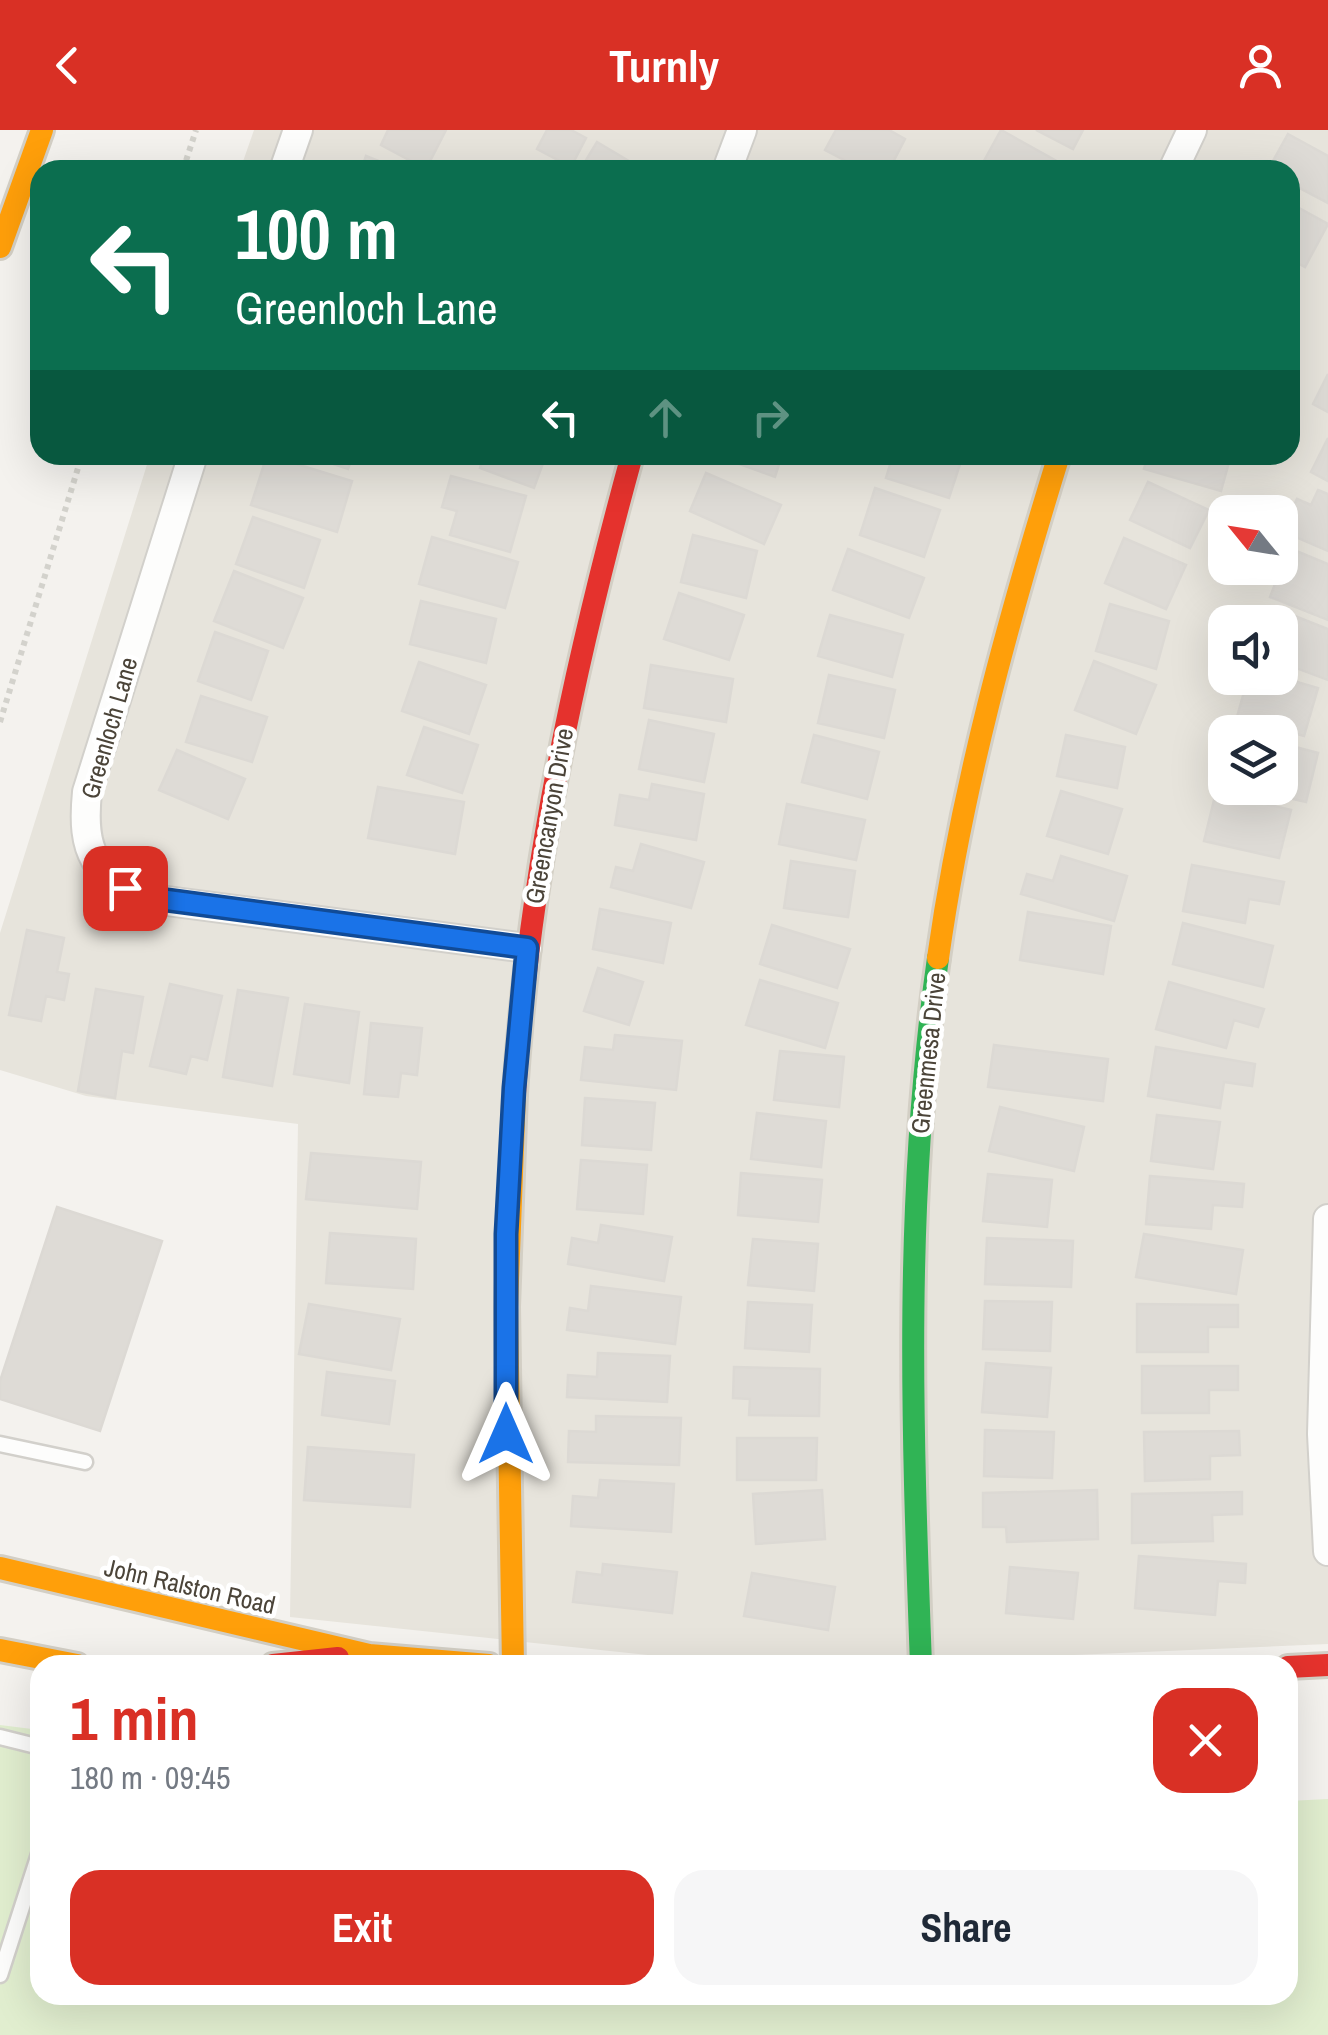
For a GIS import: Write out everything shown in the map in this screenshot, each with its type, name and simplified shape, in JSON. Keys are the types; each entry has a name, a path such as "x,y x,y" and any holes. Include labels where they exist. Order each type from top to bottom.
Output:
{"street":[{"path":"31,160 42,130"},
{"path":"288,160 298,130"},
{"path":"731,160 742,130"},
{"path":"1178,160 1192,130"},
{"path":"0,246 30,163"},
{"name":"Greenloch Lane","path":"191,465 87,792 84,824 88,850 125,888 152,898 527,948"},
{"name":"Greencanyon Drive","path":"513,1655 506,1434 506,1234 527,948 563,731 594,592 629,465"},
{"name":"Greenmesa Drive","path":"921,1655 910,1353 913,1215 922,1093 964,806 997,662 1056,465"},
{"path":"1328,1219 1322,1434 1328,1550"},
{"name":"John Ralston Road","path":"0,1568 380,1655"},
{"path":"0,1650 30,1656"},
{"name":"John Ralston Road","path":"360,1655 369,1654"},
{"path":"1298,1666 1328,1665"}],"lane":[{"path":"0,1444 85,1462"},
{"path":"0,1737 30,1744"},
{"path":"0,1975 30,1882"}],"path":[{"path":"187,160 196,130"},
{"path":"0,722 79,465"}],"shaded area":[{"path":"254,130 1328,130 1328,1644 1074,1655 648,1655 290,1617 298,1124 86,1096 0,1070 0,933 147,465 1300,465 1300,160 244,160"}],"green space":[{"path":"0,1725 30,1729 30,2005 1298,2005 1298,1800 1328,1799 1328,2035 0,2035"}],"building":[{"path":"388,130 446,130 431,160 409,160 381,145"},
{"path":"547,130 571,130 586,138 575,160 558,160 537,149"},
{"path":"836,130 889,130 905,139 894,160 844,160 825,150"},
{"path":"1001,130 1055,160 984,160"},
{"path":"1036,130 1083,130 1073,149"},
{"path":"1288,134 1328,156 1328,203 1300,188 1300,160 1274,160"},
{"path":"597,142 627,160 586,160"},
{"path":"1300,209 1328,224 1305,267 1300,264"},
{"path":"1328,374 1328,412 1313,404"},
{"path":"1328,438 1328,481 1311,472"},
{"path":"264,465 300,465 352,481 337,532 251,505"},
{"path":"481,465 542,465 534,488 480,468"},
{"path":"742,465 779,465 775,477"},
{"path":"890,465 960,465 949,498 886,478"},
{"path":"1145,465 1228,465 1221,491 1144,469"},
{"path":"706,473 781,505 764,544 690,511"},
{"path":"451,476 526,496 510,552 450,535 457,511 442,507"},
{"path":"1148,482 1208,510 1190,548 1130,520"},
{"path":"875,488 940,510 924,557 860,535"},
{"path":"1318,490 1328,494 1328,551 1298,538 1298,499 1311,505"},
{"path":"253,517 320,540 304,588 236,564"},
{"path":"693,535 757,551 746,598 681,582"},
{"path":"432,537 518,562 505,608 419,584"},
{"path":"1124,538 1186,565 1166,609 1105,583"},
{"path":"848,549 924,578 909,618 833,590"},
{"path":"1298,552 1328,564 1328,620 1270,597 1275,585 1298,585"},
{"path":"234,571 303,598 283,648 214,621"},
{"path":"679,593 744,615 729,660 664,639"},
{"path":"421,601 496,619 486,663 410,644"},
{"path":"1110,604 1169,621 1156,669 1096,651"},
{"path":"830,615 903,635 892,677 818,656"},
{"path":"1298,617 1328,629 1328,680 1298,669"},
{"path":"215,632 268,651 251,700 198,681"},
{"path":"1094,661 1156,685 1136,734 1075,710"},
{"path":"419,662 486,685 469,734 402,711"},
{"path":"651,665 733,679 726,722 644,708"},
{"path":"829,675 895,690 884,738 818,723"},
{"path":"1298,682 1318,688 1304,736 1298,734 1298,715 1238,715 1243,695 1298,695"},
{"path":"201,696 267,717 252,762 186,742"},
{"path":"649,720 714,734 704,782 639,769"},
{"path":"424,727 478,745 462,793 407,775"},
{"path":"814,735 879,752 867,799 802,782"},
{"path":"1066,735 1125,747 1117,788 1057,776"},
{"path":"1298,748 1318,753 1306,802 1298,800"},
{"path":"177,750 245,779 228,819 159,790"},
{"path":"652,784 704,794 696,840 615,825 620,795 649,800"},
{"path":"378,787 464,802 455,854 368,838"},
{"path":"1061,791 1122,809 1108,854 1047,836"},
{"path":"787,804 865,820 856,860 779,844"},
{"path":"1213,805 1270,805 1291,810 1279,858 1204,841"},
{"path":"641,844 704,862 691,908 611,887 616,867 633,871"},
{"path":"1061,856 1127,876 1114,921 1021,894 1027,874 1053,881"},
{"path":"791,861 855,871 848,917 784,908"},
{"path":"1192,865 1284,882 1279,904 1249,899 1245,923 1183,911"},
{"path":"600,909 671,923 663,963 593,949"},
{"path":"1028,912 1111,926 1103,974 1020,960"},
{"path":"1183,923 1273,946 1263,987 1173,964"},
{"path":"772,925 850,949 837,988 760,964"},
{"path":"27,930 64,938 57,972 69,974 64,1000 46,996 41,1021 9,1015"},
{"path":"598,968 643,982 629,1025 584,1011"},
{"path":"760,980 838,1003 825,1048 746,1025"},
{"path":"1169,982 1264,1009 1258,1027 1234,1020 1226,1048 1156,1029"},
{"path":"170,984 222,996 207,1060 191,1056 186,1074 150,1066"},
{"path":"96,989 143,997 133,1053 122,1051 115,1098 78,1091"},
{"path":"238,990 288,998 272,1086 223,1077"},
{"path":"305,1004 359,1012 349,1083 294,1074"},
{"path":"371,1023 422,1028 417,1075 401,1073 398,1097 364,1094"},
{"path":"615,1035 682,1041 676,1090 581,1080 585,1047 613,1050"},
{"path":"994,1045 1108,1059 1103,1101 988,1087"},
{"path":"1156,1047 1255,1064 1252,1086 1224,1082 1220,1108 1148,1096"},
{"path":"780,1051 844,1057 839,1107 774,1100"},
{"path":"585,1098 655,1103 651,1150 582,1145"},
{"path":"1000,1107 1084,1127 1074,1171 989,1151"},
{"path":"757,1113 826,1121 821,1167 751,1159"},
{"path":"1157,1115 1220,1122 1213,1169 1151,1161"},
{"path":"311,1153 421,1162 417,1209 306,1199"},
{"path":"581,1160 647,1165 643,1214 577,1209"},
{"path":"741,1173 822,1180 818,1222 738,1215"},
{"path":"988,1174 1052,1180 1047,1227 983,1221"},
{"path":"1150,1176 1244,1184 1242,1207 1213,1205 1211,1229 1146,1224"},
{"path":"57,1207 162,1241 100,1431 0,1399 0,1381"},
{"path":"601,1225 672,1237 664,1281 568,1264 572,1238 598,1243"},
{"path":"330,1233 416,1239 413,1289 326,1283"},
{"path":"1144,1234 1243,1250 1236,1294 1136,1277"},
{"path":"987,1238 1073,1241 1071,1287 985,1284"},
{"path":"753,1239 818,1244 814,1291 748,1285"},
{"path":"591,1286 681,1297 675,1344 567,1330 570,1308 588,1311"},
{"path":"985,1301 1052,1302 1050,1351 983,1349"},
{"path":"748,1302 812,1305 809,1352 745,1348"},
{"path":"309,1304 400,1319 391,1370 299,1354"},
{"path":"1137,1304 1238,1305 1238,1327 1208,1327 1208,1352 1137,1352"},
{"path":"598,1353 670,1356 667,1402 567,1397 568,1375 597,1377"},
{"path":"986,1363 1051,1368 1047,1417 982,1412"},
{"path":"1142,1366 1238,1366 1238,1390 1209,1390 1209,1413 1142,1413"},
{"path":"734,1367 820,1369 819,1416 749,1415 750,1399 733,1398"},
{"path":"327,1372 395,1381 389,1424 322,1415"},
{"path":"596,1416 681,1418 679,1465 568,1462 569,1431 596,1432"},
{"path":"985,1430 1054,1432 1052,1478 984,1476"},
{"path":"1239,1431 1240,1455 1210,1456 1210,1479 1145,1481 1144,1432"},
{"path":"737,1438 817,1438 816,1480 737,1480"},
{"path":"308,1447 414,1455 410,1507 304,1500"},
{"path":"600,1480 674,1484 671,1532 571,1526 573,1496 598,1498"},
{"path":"822,1490 825,1539 756,1544 753,1494"},
{"path":"1097,1490 1098,1539 1007,1542 1006,1527 983,1527 983,1493"},
{"path":"1242,1492 1242,1514 1212,1515 1213,1541 1132,1543 1132,1494"},
{"path":"1139,1556 1246,1564 1245,1583 1218,1581 1215,1615 1135,1608"},
{"path":"603,1564 677,1572 672,1613 573,1602 577,1572 602,1575"},
{"path":"1010,1567 1078,1573 1073,1619 1006,1613"},
{"path":"752,1573 835,1587 828,1630 744,1616"}],"traffic: fast":[{"path":"921,1655 913,1399 915,1224 927,1047 938,958"}],"traffic: slow":[{"path":"31,160 42,130"},
{"path":"0,247 30,163"},
{"path":"938,958 960,830 988,704 1056,465"},
{"path":"513,1655 507,1307 515,1093"},
{"path":"0,1568 369,1655"},
{"path":"0,1650 30,1656"}],"traffic: jam":[{"path":"515,1093 531,931 557,771 591,613 629,465"},
{"path":"1298,1666 1328,1665"}],"route":[{"path":"125,888 152,898 527,948 506,1234 506,1434"}]}
